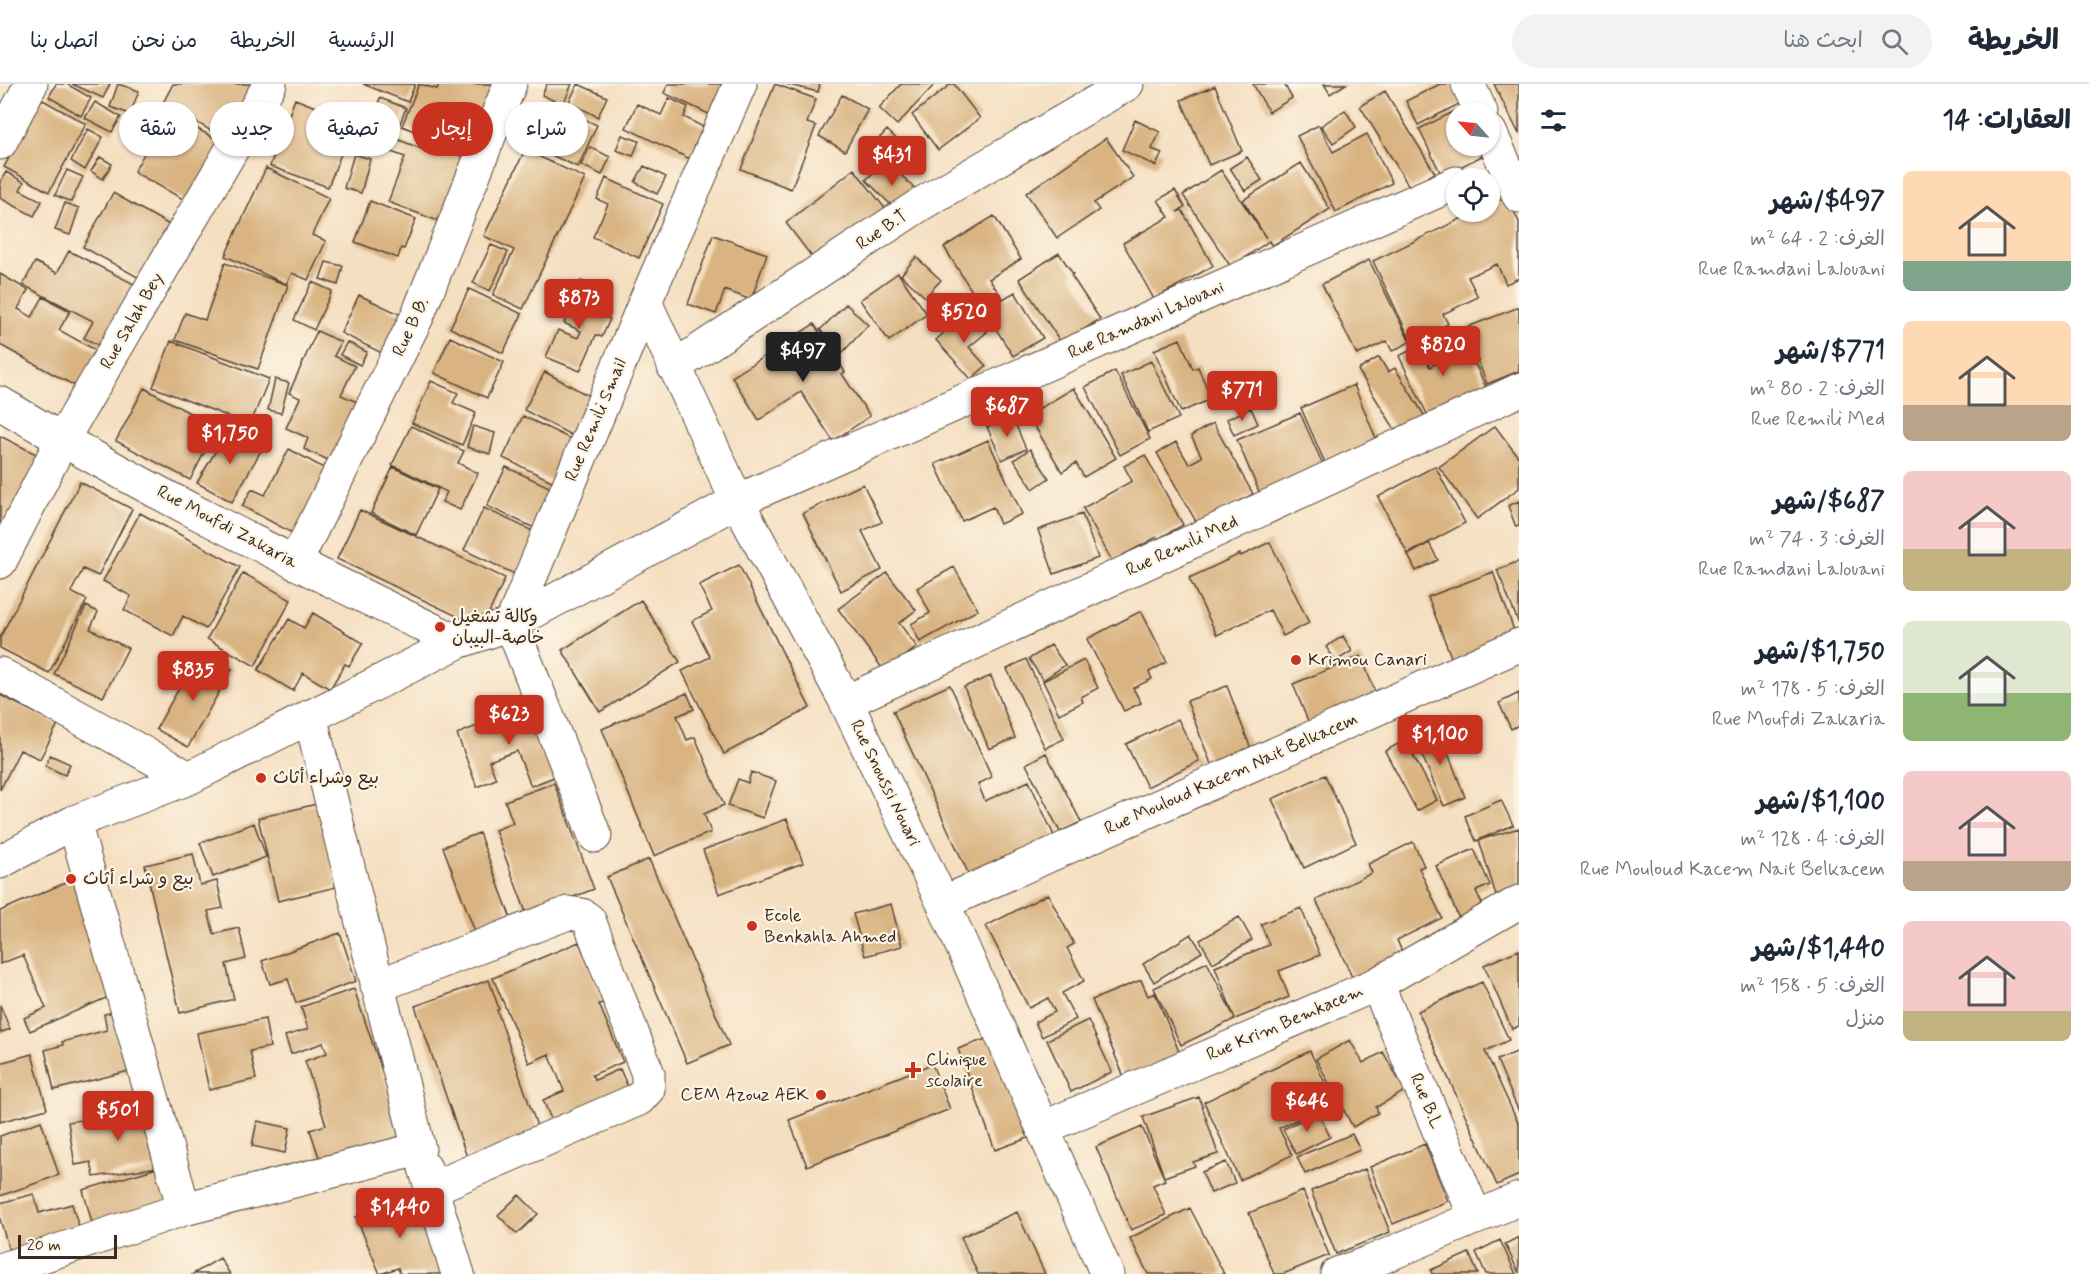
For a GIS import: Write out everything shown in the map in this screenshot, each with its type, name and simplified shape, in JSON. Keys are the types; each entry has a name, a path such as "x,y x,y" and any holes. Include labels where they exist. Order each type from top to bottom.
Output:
{"street":[{"path":"0,143 31,84"},
{"name":"Rue Salah Bey","path":"0,562 62,440 270,84"},
{"name":"Rue B B.","path":"295,563 417,317 510,84"},
{"name":"Rue Remili Smail","path":"511,624 645,302 740,84"},
{"name":"Rue B.T","path":"674,367 921,204 1127,84"},
{"path":"1468,84 1476,102"},
{"path":"1500,144 1511,158 1519,196"},
{"path":"1488,168 1511,158"},
{"name":"Rue Ramdani Lalouani","path":"0,862 74,822 189,778 458,642 511,624 738,501 1446,187"},
{"name":"Rue Snoussi Nouari","path":"645,302 738,501 846,702 943,903 1107,1274"},
{"name":"Rue Remili Med","path":"846,702 1519,390"},
{"name":"Rue Moufdi Zakaria","path":"0,403 62,440 295,563 458,642"},
{"path":"511,624 595,836"},
{"name":"Rue Mouloud Kacem Nait Belkacem","path":"943,903 1519,645"},
{"path":"0,674 189,778"},
{"path":"310,716 419,1149 458,1274"},
{"path":"74,822 184,1209"},
{"name":"Rue Krim Bemkacem","path":"1043,1128 1377,984 1519,902"},
{"path":"377,986 568,913 582,915 589,920 648,1074 648,1089 639,1100 431,1189"},
{"name":"Rue B.L","path":"1377,984 1476,1218"},
{"path":"0,1270 184,1209 419,1149"},
{"path":"1337,1274 1376,1268 1476,1218 1519,1200"}],"building":[{"path":"56,84 67,84 91,98 81,116 49,97"},
{"path":"72,84 110,84 103,98"},
{"path":"118,84 139,91 135,102 119,102 119,110 110,107"},
{"path":"173,84 258,84 248,102 210,102 210,130 198,123 198,102 164,102"},
{"path":"363,84 415,84 408,102"},
{"path":"419,84 437,89 439,84 499,84 492,102 412,102 412,130 402,126"},
{"path":"547,84 572,84 564,102 557,102 542,95"},
{"path":"578,84 607,97 598,117 588,112 588,102 569,102"},
{"path":"668,84 727,84 713,116 664,93"},
{"path":"775,84 816,99 807,123 816,126 791,189 741,169"},
{"path":"786,84 820,84 818,92"},
{"path":"901,84 935,84 897,125 879,108"},
{"path":"954,84 980,118 938,150 912,115"},
{"path":"1253,84 1284,84 1292,98 1269,112"},
{"path":"1324,84 1346,84 1330,94"},
{"path":"1440,84 1451,84 1460,102 1446,102 1446,111 1418,125 1406,101"},
{"path":"1494,84 1519,84 1519,134"},
{"path":"1215,86 1242,151 1209,165 1181,100"},
{"path":"1385,91 1435,173 1410,188 1360,106"},
{"path":"842,95 868,109 845,151 819,136"},
{"path":"380,98 390,102 379,102"},
{"path":"669,98 688,107 684,117 709,130 694,161 626,128 637,104 661,115"},
{"path":"41,99 86,124 49,192 4,167"},
{"path":"295,99 306,103 306,156 340,156 328,187 270,166 274,156 294,156"},
{"path":"95,102 119,116 119,120 112,132 85,118"},
{"path":"400,106 406,108 400,124"},
{"path":"1345,110 1356,127 1333,143 1321,126"},
{"path":"1446,116 1446,156 1482,156 1458,168 1446,168 1446,174 1442,176 1419,129"},
{"path":"1135,120 1160,132 1152,149 1162,153 1156,166 1122,150"},
{"path":"588,121 597,125 588,145"},
{"path":"1319,125 1333,152 1367,134 1392,183 1336,212 1297,136"},
{"path":"88,129 103,137 85,170 71,161"},
{"path":"198,129 210,136 210,156 216,156 190,203 134,172 143,156 198,156"},
{"path":"887,130 903,145 889,159 874,144"},
{"path":"622,135 639,141 633,156 616,150"},
{"path":"1106,138 1133,177 1094,203 1099,210 1057,238 1026,193"},
{"path":"400,140 412,145 412,156 461,156 469,159 449,225 388,202 405,157 400,155"},
{"path":"590,147 610,157 602,175 581,165 586,156 588,156"},
{"path":"353,156 370,159 361,193 344,188"},
{"path":"522,156 538,156 585,178 523,309 493,295 514,250 484,236"},
{"path":"553,156 583,156 578,167"},
{"path":"100,157 112,164 103,179 91,171"},
{"path":"1247,157 1262,180 1245,191 1230,168"},
{"path":"886,160 919,193 899,213 866,180"},
{"path":"1301,163 1330,209 1272,246 1269,241 1231,267 1183,195 1221,170 1266,238 1243,200"},
{"path":"644,166 666,177 657,194 635,182"},
{"path":"266,168 329,198 312,235 326,241 308,280 292,273 286,284 225,256"},
{"path":"854,169 888,212 819,266 786,223"},
{"path":"67,170 83,177 71,202 55,195"},
{"path":"6,172 24,182 20,190 42,201 34,216 0,198 0,182"},
{"path":"606,178 663,204 639,258 593,237 608,204 597,199"},
{"path":"1175,190 1185,207 1177,212 1182,210 1213,266 1154,299 1123,243 1169,217 1158,200"},
{"path":"113,193 173,227 143,280 83,247"},
{"path":"1507,196 1519,222 1519,278 1506,284 1497,264 1468,277 1478,297 1443,314 1448,324 1411,341 1373,261 1454,222 1500,222 1500,200"},
{"path":"370,201 416,219 398,258 355,242"},
{"path":"65,203 79,208 70,235 55,230"},
{"path":"994,216 1021,259 989,279 1003,299 1015,292 1043,338 1013,356 944,247"},
{"path":"713,235 767,254 751,300 725,290 716,314 688,304"},
{"path":"491,245 508,252 490,291 473,283"},
{"path":"69,251 134,284 102,347 84,338 93,321 23,285 35,262 57,273"},
{"path":"1059,253 1100,319 1062,344 1019,279"},
{"path":"916,257 941,280 925,297 901,275"},
{"path":"1369,260 1410,342 1392,351 1387,341 1357,355 1322,284"},
{"path":"326,262 343,266 338,285 320,279"},
{"path":"225,263 288,285 258,369 175,340 185,313 205,320"},
{"path":"898,273 927,314 889,341 860,300"},
{"path":"0,274 28,290 18,309 32,317 43,297 70,311 59,330 97,351 77,387 0,345"},
{"path":"581,281 599,289 590,311 610,319 602,337 596,335 580,371 546,357 558,330 578,338 581,331 564,323"},
{"path":"312,282 332,291 314,330 294,320"},
{"path":"469,289 522,314 503,353 450,328"},
{"path":"359,295 410,319 392,358 341,333"},
{"path":"846,304 868,325 843,352 820,330"},
{"path":"1519,307 1519,371 1487,384 1465,328"},
{"path":"968,311 987,332 969,347 986,366 971,379 936,340"},
{"path":"814,324 845,372 842,374 870,416 833,441 801,392 759,420 732,377"},
{"path":"317,331 341,342 334,356 355,366 341,395 366,406 339,465 304,449 308,438 286,428 300,398 289,393"},
{"path":"1443,334 1452,352 1466,345 1487,389 1429,418 1399,356 1419,346 1430,367 1443,360 1433,339"},
{"path":"450,337 504,362 487,398 434,373"},
{"path":"1180,339 1193,369 1198,367 1211,399 1181,412 1154,350"},
{"path":"171,341 269,379 250,425 153,387"},
{"path":"347,342 367,352 360,365 340,355"},
{"path":"1379,357 1388,372 1395,368 1429,423 1402,441 1358,370"},
{"path":"1151,361 1179,418 1148,432 1121,375"},
{"path":"1115,371 1150,439 1120,455 1085,387"},
{"path":"545,372 591,397 571,435 524,410"},
{"path":"275,379 289,383 281,413 268,410"},
{"path":"431,381 458,393 453,403 476,413 462,445 412,423"},
{"path":"1354,385 1377,441 1325,463 1301,408"},
{"path":"144,388 217,428 190,480 116,441"},
{"path":"1074,388 1116,458 1084,477 1076,463 1062,472 1028,415"},
{"path":"1251,408 1258,424 1234,435 1227,419"},
{"path":"1300,413 1324,467 1260,494 1237,440"},
{"path":"523,416 575,441 554,482 503,458"},
{"path":"1012,416 1026,449 1002,460 987,427"},
{"path":"1213,423 1253,494 1198,525 1157,453 1176,442 1189,464 1202,457 1191,436"},
{"path":"411,426 464,451 458,463 478,473 460,510 442,502 447,492 392,465"},
{"path":"473,426 495,433 490,454 467,447"},
{"path":"1495,426 1519,458 1519,488 1477,519 1439,467"},
{"path":"229,428 263,447 232,502 197,483"},
{"path":"0,436 40,456 0,538"},
{"path":"988,440 1022,514 1000,524 993,507 962,521 935,464"},
{"path":"289,449 331,472 296,535 242,506 252,489 265,495"},
{"path":"1030,449 1049,478 1033,489 1014,460"},
{"path":"1145,455 1183,525 1112,561 1083,508 1132,481 1124,466"},
{"path":"1435,466 1465,523 1408,554 1378,497"},
{"path":"393,467 438,489 416,535 371,513"},
{"path":"506,467 558,491 539,530 487,506"},
{"path":"80,482 132,509 98,576 83,569 71,592 87,600 49,673 0,648 0,638"},
{"path":"863,484 882,522 862,531 882,570 841,591 803,513"},
{"path":"1519,501 1519,526 1516,527 1508,506"},
{"path":"484,508 539,534 519,576 464,550"},
{"path":"360,510 505,578 482,628 337,559"},
{"path":"140,513 240,567 206,629 183,616 173,636 124,610 131,596 103,581"},
{"path":"1082,514 1098,558 1054,574 1038,530"},
{"path":"1270,542 1309,623 1283,636 1270,610 1217,635 1189,578"},
{"path":"1429,543 1438,560 1416,571 1408,555"},
{"path":"1519,561 1519,624 1497,570"},
{"path":"739,565 810,708 724,754 682,671 710,657 692,621 712,611 699,585"},
{"path":"954,567 978,610 920,642 911,624 930,613 917,588"},
{"path":"1493,572 1515,633 1453,662 1428,597"},
{"path":"243,573 291,600 255,666 207,639"},
{"path":"887,573 916,610 899,623 917,647 885,672 838,609"},
{"path":"641,600 680,662 600,712 562,650"},
{"path":"86,606 98,612 90,629 128,648 103,697 54,674"},
{"path":"1141,611 1167,662 1149,672 1152,679 1133,688 1141,703 1124,711 1087,639"},
{"path":"313,613 363,643 349,666 345,664 330,689 303,673 293,691 258,670 289,619 304,628"},
{"path":"1343,636 1352,651 1336,661 1326,647"},
{"path":"1051,645 1065,665 1043,680 1029,659"},
{"path":"1361,656 1378,699 1310,726 1293,684"},
{"path":"213,658 232,669 188,747 156,729 192,665 206,672"},
{"path":"1026,659 1064,739 1045,748 1007,669"},
{"path":"1084,660 1098,688 1081,697 1083,702 1059,714 1043,681"},
{"path":"991,676 1015,738 989,749 964,687"},
{"path":"950,685 992,777 978,784 985,801 1029,781 1055,838 970,877 893,711"},
{"path":"1227,686 1254,757 1214,772 1187,701"},
{"path":"687,693 694,709 677,716 687,740 695,737 724,805 704,814 711,832 654,856 602,729"},
{"path":"1519,693 1519,725 1511,729 1499,703"},
{"path":"0,695 58,724 40,759 20,750 0,790"},
{"path":"532,704 559,775 531,786 517,751 489,761 496,779 477,787 457,734"},
{"path":"1178,719 1199,761 1147,787 1126,744"},
{"path":"1438,727 1465,797 1444,806 1414,737"},
{"path":"1405,740 1437,800 1417,811 1385,751"},
{"path":"1046,753 1081,822 1060,832 1026,764"},
{"path":"50,755 70,764 65,775 45,766"},
{"path":"751,772 776,781 763,818 728,806 738,779 748,783"},
{"path":"1325,775 1356,843 1304,868 1272,799"},
{"path":"554,783 594,889 527,915 495,830 513,823 505,801"},
{"path":"1501,800 1513,825 1476,841 1465,816"},
{"path":"317,804 336,887 278,901 258,818"},
{"path":"787,819 803,863 719,894 703,850"},
{"path":"254,823 266,857 213,877 200,843"},
{"path":"1519,828 1519,896 1498,902 1479,840"},
{"path":"479,833 513,924 477,937 443,847"},
{"path":"1413,842 1424,866 1419,868 1442,918 1397,940 1403,954 1353,979 1316,900 1372,873 1368,864"},
{"path":"1474,849 1490,885 1476,891 1486,912 1461,923 1436,866"},
{"path":"193,854 200,885 217,881 223,908 208,911 214,934 239,928 246,959 226,964 234,999 180,1013 145,865"},
{"path":"649,859 729,1045 687,1063 607,877"},
{"path":"74,879 122,991 30,1031 24,1018 46,1008 23,955 0,964 0,911"},
{"path":"1048,894 1074,944 1067,948 1084,981 1062,993 1076,1019 1042,1037 1035,1022 1055,1012 1048,998 1029,1008 986,926"},
{"path":"891,904 902,946 865,956 853,914"},
{"path":"1301,908 1320,955 1279,971 1289,997 1235,1019 1215,967 1269,945 1261,924"},
{"path":"1239,917 1252,940 1213,963 1200,940"},
{"path":"340,933 356,981 296,1003 288,979 270,984 262,961"},
{"path":"1191,934 1202,952 1154,982 1143,964"},
{"path":"579,942 604,1003 599,1004 623,1062 592,1075 595,1080 620,1069 633,1099 556,1131 543,1100 564,1091 549,1054 529,1063 493,978"},
{"path":"1519,950 1519,1026 1512,1029 1484,965"},
{"path":"1207,962 1235,1019 1181,1045 1154,988"},
{"path":"489,980 540,1135 468,1160 415,1006"},
{"path":"1141,980 1148,996 1155,993 1180,1054 1124,1077 1092,1000"},
{"path":"1482,982 1509,1040 1485,1051 1519,1125 1519,1175 1497,1185 1418,1011"},
{"path":"354,989 404,1135 321,1163 310,1130 326,1125 305,1061 327,1053 323,1043 291,1054 285,1036 308,1029 301,1007"},
{"path":"0,1005 10,1029 0,1033"},
{"path":"119,1011 133,1070 54,1090 45,1050 63,1045 62,1042 107,1030 104,1014"},
{"path":"265,1019 270,1047 250,1051 256,1079 209,1090 197,1033"},
{"path":"1088,1020 1112,1072 1071,1092 1047,1040"},
{"path":"991,1037 1028,1138 995,1150 958,1049"},
{"path":"1350,1040 1363,1063 1383,1052 1405,1091 1376,1107 1378,1113 1353,1127 1316,1059"},
{"path":"1310,1051 1334,1102 1279,1128 1292,1155 1240,1180 1204,1102"},
{"path":"1519,1051 1519,1112 1497,1060"},
{"path":"32,1054 47,1109 0,1122 0,1063"},
{"path":"932,1064 950,1109 807,1166 789,1120"},
{"path":"1199,1097 1218,1154 1193,1162 1195,1166 1164,1177 1143,1117"},
{"path":"155,1108 164,1166 94,1177 91,1162 75,1165 68,1122"},
{"path":"1318,1112 1330,1137 1296,1154 1283,1129"},
{"path":"41,1121 59,1175 0,1196 0,1136"},
{"path":"257,1121 290,1128 285,1153 252,1146"},
{"path":"1142,1127 1165,1180 1153,1185 1166,1215 1131,1230 1096,1147"},
{"path":"1352,1134 1360,1150 1305,1174 1297,1157"},
{"path":"1425,1144 1448,1201 1393,1224 1370,1167"},
{"path":"1226,1162 1235,1183 1211,1193 1202,1172"},
{"path":"164,1166 174,1201 96,1237 83,1190"},
{"path":"1365,1169 1390,1232 1336,1254 1311,1191"},
{"path":"1303,1191 1329,1255 1283,1274 1274,1274 1249,1213"},
{"path":"34,1194 39,1213 72,1204 83,1241 12,1261 0,1219 0,1203"},
{"path":"412,1194 445,1274 400,1274 398,1268 380,1274 356,1217"},
{"path":"519,1195 538,1214 517,1234 498,1215"},
{"path":"1190,1208 1224,1274 1148,1274 1130,1238"},
{"path":"1017,1212 1045,1274 978,1274 961,1237"},
{"path":"1519,1237 1519,1273 1505,1244"},
{"path":"1500,1240 1516,1274 1486,1274 1476,1252"},
{"path":"1469,1253 1478,1274 1432,1274 1431,1270"},
{"path":"220,1258 230,1274 193,1274"}],"place":[{"name":"وكالة تشغيل خاصة-البيبان","path":"440,627"},
{"name":"Krimou Canari","path":"1296,660"},
{"name":"بيع وشراء أثاث","path":"261,778"},
{"name":"بيع و شراء أثاث","path":"71,879"},
{"name":"Ecole Benkahla Ahmed","path":"752,926"},
{"name":"Clinique scolaire","path":"913,1070"},
{"name":"CEM Azouz AEK","path":"821,1095"}]}
